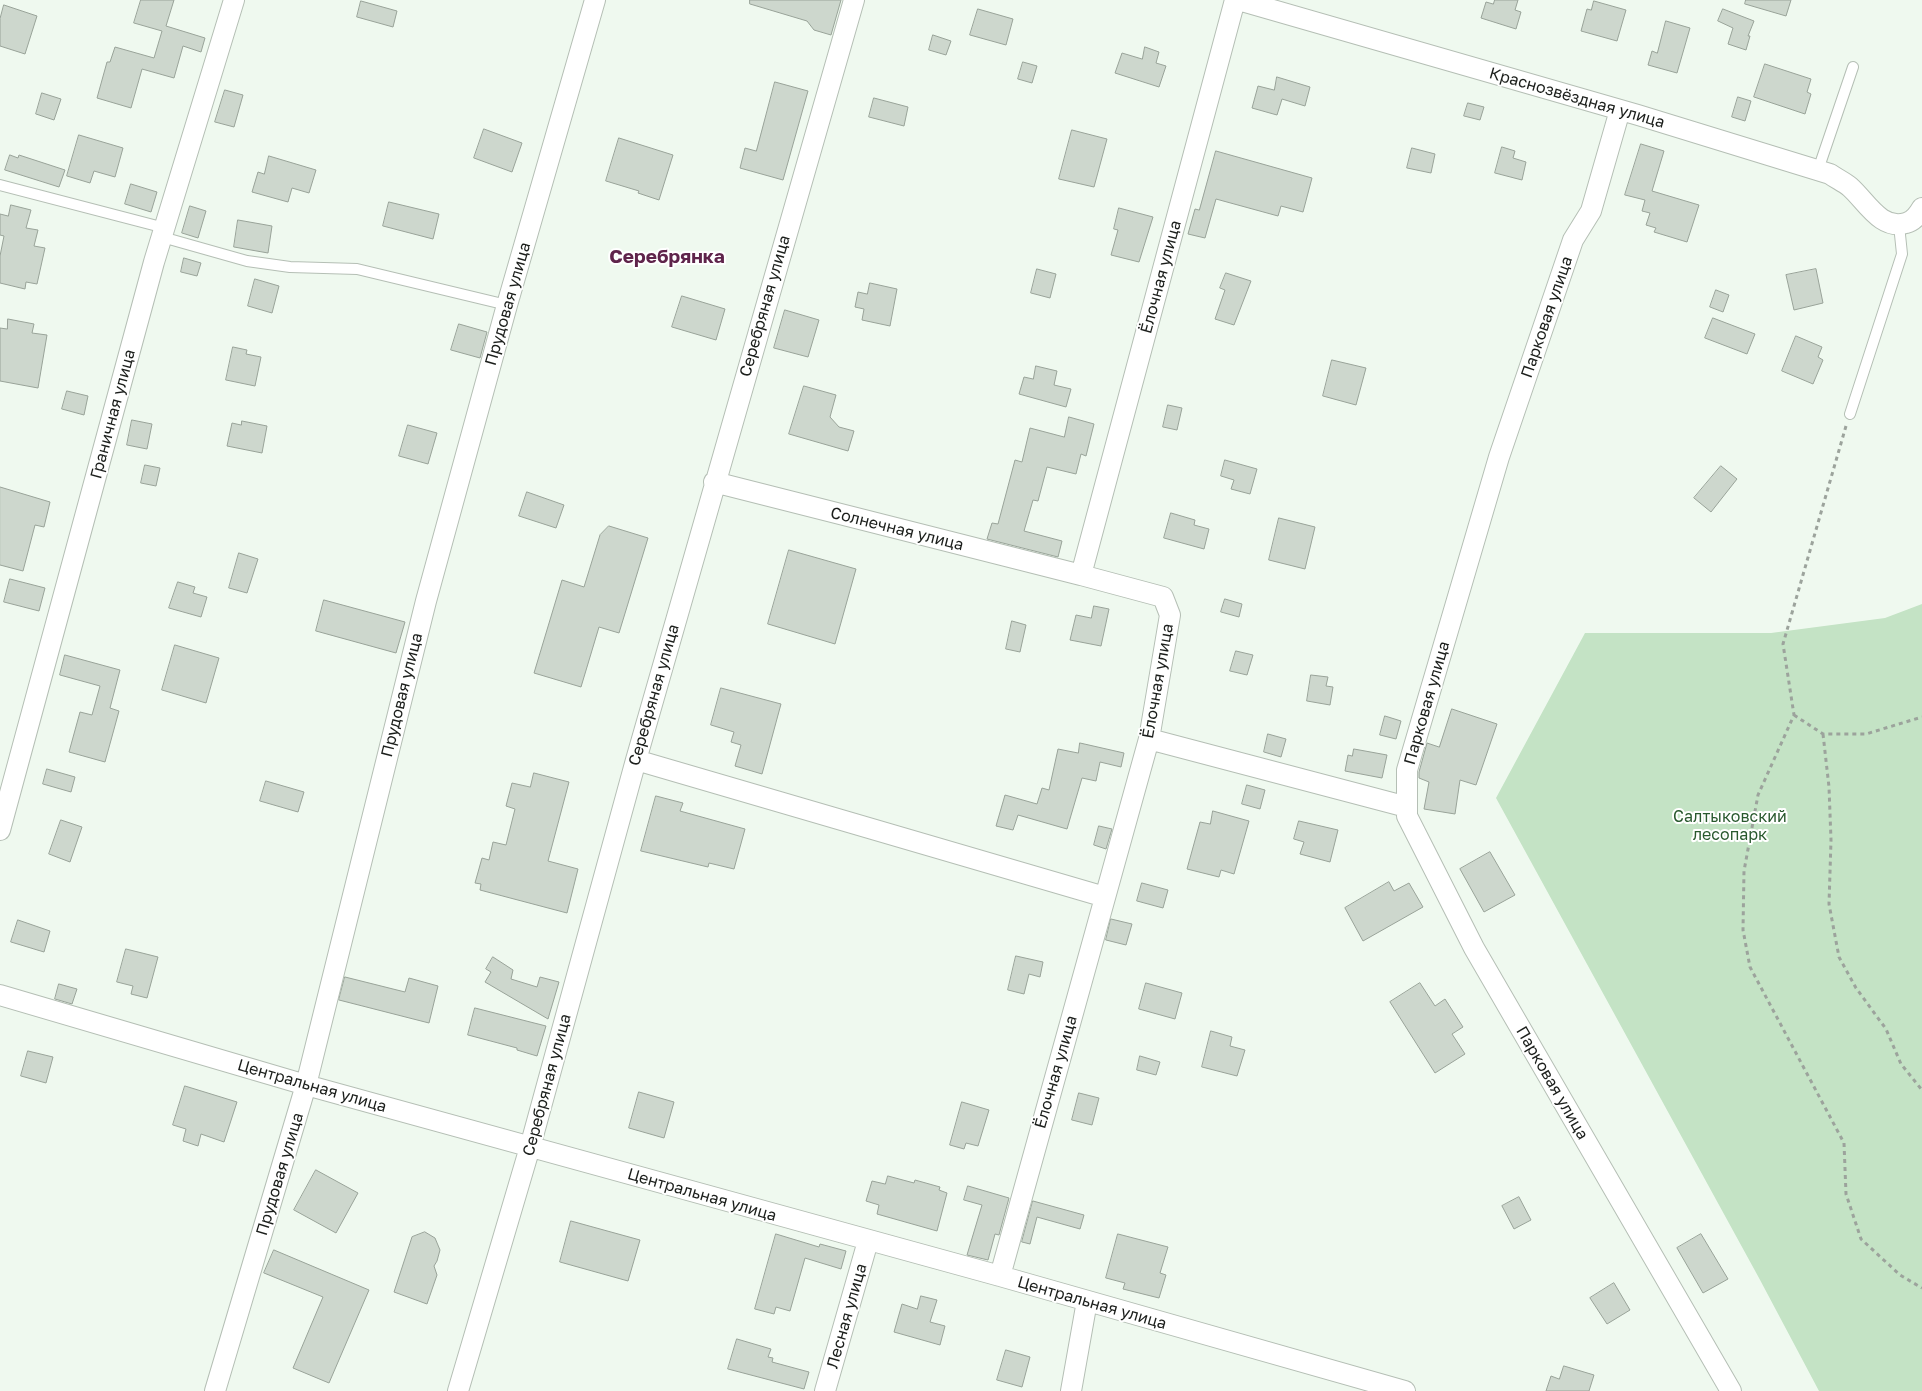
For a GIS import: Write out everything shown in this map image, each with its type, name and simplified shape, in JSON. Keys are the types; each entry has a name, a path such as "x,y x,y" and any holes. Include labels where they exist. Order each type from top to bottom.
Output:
{"street":[{"name":"Граничная улица","path":"0,830 163,233 234,0"},
{"name":"Прудовая улица","path":"215,1391 306,1085 426,601 507,305 595,0"},
{"name":"Серебряная улица","path":"458,1391 530,1147 714,482 854,0"},
{"name":"Краснозвёздная улица","path":"1237,0 1620,110 1830,174 1850,187 1883,220 1899,225"},
{"name":"Ёлочная улица","path":"1000,1276 1149,739 1170,615 1163,597 1081,575 1237,0"},
{"name":"Парковая улица","path":"1620,110 1591,211 1573,240 1499,457 1407,770 1407,816 1474,948 1731,1391"},
{"path":"1899,225 1910,222 1918,216 1922,208"},
{"name":"Солнечная улица","path":"714,482 1081,575"},
{"path":"1149,739 1407,807"},
{"path":"636,760 1106,897"},
{"name":"Центральная улица","path":"0,995 306,1085 1000,1276 1405,1391"},
{"name":"Лесная улица","path":"825,1391 868,1241"},
{"path":"1071,1391 1087,1301"}],"lane":[{"path":"1818,170 1854,67"},
{"path":"0,186 163,233 247,261 290,267 357,270 507,305"},
{"path":"1850,414 1902,254 1899,225"}],"path":[{"path":"1850,414 1783,644 1794,715 1758,795 1744,871 1743,930 1750,967 1844,1144 1846,1194 1861,1239 1900,1275 1922,1288"},
{"path":"1794,715 1823,734 1866,734 1922,717"},
{"path":"1823,734 1829,787 1831,840 1829,904 1839,957 1856,988 1886,1029 1901,1064 1922,1090"}],"green space":[{"name":"Салтыковский лесопарк","path":"1922,604 1922,1391 1819,1391 1496,798 1585,633 1771,633 1885,618"}],"building":[{"path":"141,0 174,0 166,26 205,38 201,52 183,46 174,78 142,69 131,108 97,98 107,62 110,62 115,47 154,58 162,31 134,23"},
{"path":"750,0 841,0 831,35 814,30 807,21 750,4"},
{"path":"1495,0 1518,0 1515,10 1521,12 1516,29 1481,18 1486,2 1493,4"},
{"path":"1746,0 1791,0 1786,16 1745,4"},
{"path":"361,1 397,11 393,27 357,17"},
{"path":"1594,1 1626,10 1617,41 1581,31 1587,9 1591,10"},
{"path":"4,5 37,16 25,54 0,46 0,19"},
{"path":"978,9 1013,19 1006,45 970,35"},
{"path":"1723,9 1754,21 1748,36 1750,36 1746,50 1728,44 1733,28 1718,21"},
{"path":"1666,21 1690,28 1677,73 1648,65 1652,51 1657,53"},
{"path":"933,35 951,41 946,55 929,50"},
{"path":"1145,47 1159,52 1156,63 1166,66 1159,87 1115,73 1122,53 1142,59"},
{"path":"1023,62 1037,66 1032,83 1018,79"},
{"path":"1765,64 1811,79 1807,92 1811,94 1805,114 1754,97"},
{"path":"1277,77 1310,87 1305,106 1282,99 1277,115 1252,108 1258,86 1274,90"},
{"path":"775,82 808,91 783,180 740,168 745,148 756,151"},
{"path":"225,90 243,95 234,127 215,122"},
{"path":"42,93 61,99 54,120 36,114"},
{"path":"1738,97 1751,101 1745,121 1732,117"},
{"path":"874,98 908,107 904,126 869,117"},
{"path":"1468,103 1484,107 1480,120 1464,116"},
{"path":"484,129 522,143 512,172 474,158"},
{"path":"1072,130 1107,139 1094,187 1059,179"},
{"path":"79,135 123,148 115,177 94,171 90,183 67,176"},
{"path":"619,138 673,155 659,200 638,193 639,191 606,181"},
{"path":"1641,144 1664,151 1652,191 1699,205 1687,242 1654,232 1656,228 1646,225 1650,213 1642,211 1645,200 1625,195"},
{"path":"1502,147 1515,151 1513,158 1526,162 1522,180 1495,173"},
{"path":"1412,148 1435,154 1431,173 1407,168"},
{"path":"1216,151 1312,178 1303,212 1281,206 1278,216 1216,199 1205,238 1188,234 1195,209 1199,210"},
{"path":"10,155 18,158 19,155 65,170 59,187 5,170"},
{"path":"269,156 316,170 309,193 292,188 288,202 252,192 258,172 264,174"},
{"path":"131,184 157,192 151,212 125,204"},
{"path":"389,202 439,214 433,239 383,226"},
{"path":"11,205 31,210 26,228 38,230 34,246 45,248 37,284 26,282 25,289 0,283 0,256 4,236 0,235 0,214 8,216"},
{"path":"190,206 206,211 198,238 182,233"},
{"path":"1119,208 1153,217 1139,262 1111,255 1118,230 1114,229"},
{"path":"238,220 272,226 268,253 234,247"},
{"path":"184,258 201,263 197,276 181,272"},
{"path":"1037,269 1056,274 1050,298 1031,293"},
{"path":"1816,269 1823,303 1794,310 1786,275"},
{"path":"1226,273 1251,281 1234,325 1215,319 1225,290 1220,288"},
{"path":"255,279 279,286 272,313 248,306"},
{"path":"870,283 897,289 890,326 862,320 864,309 855,307 858,292 867,294"},
{"path":"1716,290 1729,295 1723,312 1710,307"},
{"path":"682,296 725,309 716,340 672,327"},
{"path":"785,310 819,320 808,357 774,348"},
{"path":"1713,318 1755,334 1747,354 1705,338"},
{"path":"8,319 34,324 32,333 47,335 38,388 0,381 0,328 7,329"},
{"path":"459,324 487,332 480,358 451,350"},
{"path":"1796,336 1822,347 1818,357 1823,360 1813,384 1782,371"},
{"path":"233,347 247,350 246,354 261,357 255,386 226,380"},
{"path":"1332,360 1366,368 1356,405 1323,396"},
{"path":"1036,366 1057,371 1054,385 1071,389 1066,407 1019,394 1024,377 1033,379"},
{"path":"804,386 836,395 830,417 839,427 854,431 848,451 789,434"},
{"path":"67,391 88,396 84,415 62,409"},
{"path":"1168,405 1182,408 1177,430 1163,427"},
{"path":"1069,417 1094,424 1086,456 1081,454 1076,474 1047,467 1038,501 1033,500 1024,531 1062,541 1058,557 987,539 992,523 998,524 1015,460 1022,462 1030,428 1064,437"},
{"path":"132,420 152,424 147,449 127,445"},
{"path":"242,421 267,426 262,453 227,446 232,423 241,425"},
{"path":"408,425 437,433 428,464 399,456"},
{"path":"1225,460 1257,469 1250,494 1231,489 1234,480 1221,476"},
{"path":"145,465 160,468 156,486 141,483"},
{"path":"1721,466 1737,479 1711,512 1694,498"},
{"path":"0,487 50,502 44,527 35,525 23,571 0,565"},
{"path":"527,492 564,505 556,528 519,516"},
{"path":"1171,513 1195,520 1194,525 1209,529 1204,549 1164,538"},
{"path":"1279,518 1315,527 1305,569 1269,560"},
{"path":"609,526 648,538 619,633 599,627 581,687 534,673 562,580 584,587 600,535"},
{"path":"789,550 856,569 835,644 768,624"},
{"path":"239,553 258,559 247,593 229,588"},
{"path":"10,579 45,588 39,611 4,602"},
{"path":"178,582 195,587 193,593 207,597 201,617 169,608"},
{"path":"1225,599 1242,604 1239,617 1221,612"},
{"path":"324,600 405,622 396,653 316,631"},
{"path":"1094,606 1109,609 1101,646 1070,640 1076,615 1091,618"},
{"path":"1012,621 1026,625 1020,652 1006,649"},
{"path":"175,645 219,658 206,703 162,690"},
{"path":"1236,651 1253,655 1247,675 1230,671"},
{"path":"65,655 120,670 110,708 119,711 105,762 69,752 80,712 92,715 100,686 60,675"},
{"path":"1311,675 1328,677 1326,686 1333,687 1330,705 1307,701"},
{"path":"721,688 781,704 762,774 735,766 741,745 731,742 734,732 711,725"},
{"path":"1452,709 1497,724 1476,785 1460,780 1455,814 1424,809 1429,782 1419,778 1427,743 1439,747"},
{"path":"1385,716 1401,721 1396,739 1380,735"},
{"path":"1268,734 1286,739 1281,757 1264,752"},
{"path":"1080,743 1124,753 1121,767 1100,762 1096,781 1082,778 1067,829 1018,815 1013,830 996,826 1005,795 1037,804 1042,788 1049,790 1058,749 1078,753"},
{"path":"1354,749 1387,755 1382,778 1345,771 1348,755 1352,756"},
{"path":"47,769 75,777 71,792 43,784"},
{"path":"534,773 569,782 548,861 578,869 567,913 480,890 481,884 475,883 482,858 489,860 493,842 506,845 515,809 506,806 512,783 530,787"},
{"path":"266,781 304,792 298,812 260,801"},
{"path":"1247,785 1265,790 1260,809 1242,804"},
{"path":"656,796 683,803 680,811 745,829 734,869 709,863 708,867 641,851"},
{"path":"1213,811 1249,821 1234,874 1221,870 1219,877 1187,869 1200,822 1210,824"},
{"path":"61,820 82,827 70,862 49,854"},
{"path":"1299,821 1338,830 1330,862 1300,854 1304,842 1294,839"},
{"path":"1099,826 1112,829 1106,849 1094,845"},
{"path":"1490,852 1515,895 1484,912 1460,869"},
{"path":"1389,882 1394,891 1409,883 1423,907 1363,941 1345,908"},
{"path":"1142,883 1168,890 1163,908 1137,901"},
{"path":"1111,919 1132,924 1126,945 1106,940"},
{"path":"18,920 50,931 44,952 11,942"},
{"path":"126,949 158,957 147,998 131,994 133,986 117,982"},
{"path":"1016,956 1043,962 1040,977 1029,974 1024,994 1008,990"},
{"path":"493,957 513,970 511,979 537,987 540,977 559,982 548,1019 485,982 491,972 486,969"},
{"path":"345,977 405,992 409,978 438,986 429,1023 339,1000"},
{"path":"1146,983 1182,993 1175,1019 1139,1009"},
{"path":"1420,983 1435,1006 1445,999 1463,1027 1452,1034 1465,1054 1435,1073 1390,1002"},
{"path":"59,984 77,989 72,1004 55,999"},
{"path":"475,1008 546,1026 537,1056 517,1050 517,1048 468,1035"},
{"path":"1211,1031 1232,1037 1230,1046 1245,1050 1237,1076 1202,1067"},
{"path":"28,1051 53,1057 46,1083 21,1076"},
{"path":"1140,1056 1160,1062 1156,1075 1137,1070"},
{"path":"185,1086 237,1102 224,1142 201,1134 198,1146 183,1141 186,1129 173,1125"},
{"path":"639,1092 674,1102 664,1138 629,1128"},
{"path":"1079,1093 1099,1098 1092,1125 1072,1120"},
{"path":"962,1102 989,1110 978,1146 966,1143 964,1149 950,1145"},
{"path":"316,1170 358,1193 336,1233 294,1210"},
{"path":"888,1176 914,1183 915,1180 940,1187 939,1190 947,1193 937,1231 877,1214 879,1205 866,1201 872,1181 885,1184"},
{"path":"968,1186 1009,1198 999,1235 995,1234 988,1260 967,1255 982,1205 964,1200"},
{"path":"1519,1197 1531,1220 1514,1229 1502,1206"},
{"path":"1033,1201 1084,1215 1080,1229 1037,1217 1030,1244 1022,1242"},
{"path":"571,1221 640,1240 628,1281 560,1262"},
{"path":"425,1232 435,1238 440,1250 434,1266 437,1275 427,1304 394,1292 412,1237"},
{"path":"776,1234 819,1247 820,1244 846,1251 841,1269 805,1258 790,1311 776,1307 774,1314 755,1309"},
{"path":"1118,1234 1168,1247 1160,1273 1166,1275 1159,1298 1123,1289 1125,1283 1106,1278"},
{"path":"1701,1234 1728,1279 1703,1293 1677,1248"},
{"path":"274,1250 369,1290 329,1383 293,1368 323,1297 264,1273"},
{"path":"1614,1283 1630,1310 1607,1324 1590,1298"},
{"path":"921,1296 937,1300 930,1322 945,1326 940,1345 894,1332 902,1304 917,1309"},
{"path":"737,1339 771,1349 768,1357 773,1358 772,1362 809,1372 804,1389 728,1369"},
{"path":"1006,1350 1030,1357 1022,1387 997,1380"},
{"path":"1564,1366 1594,1375 1589,1391 1546,1391 1551,1376 1559,1379"}],"district":[{"name":"Серебрянка","path":"667,257"}]}
